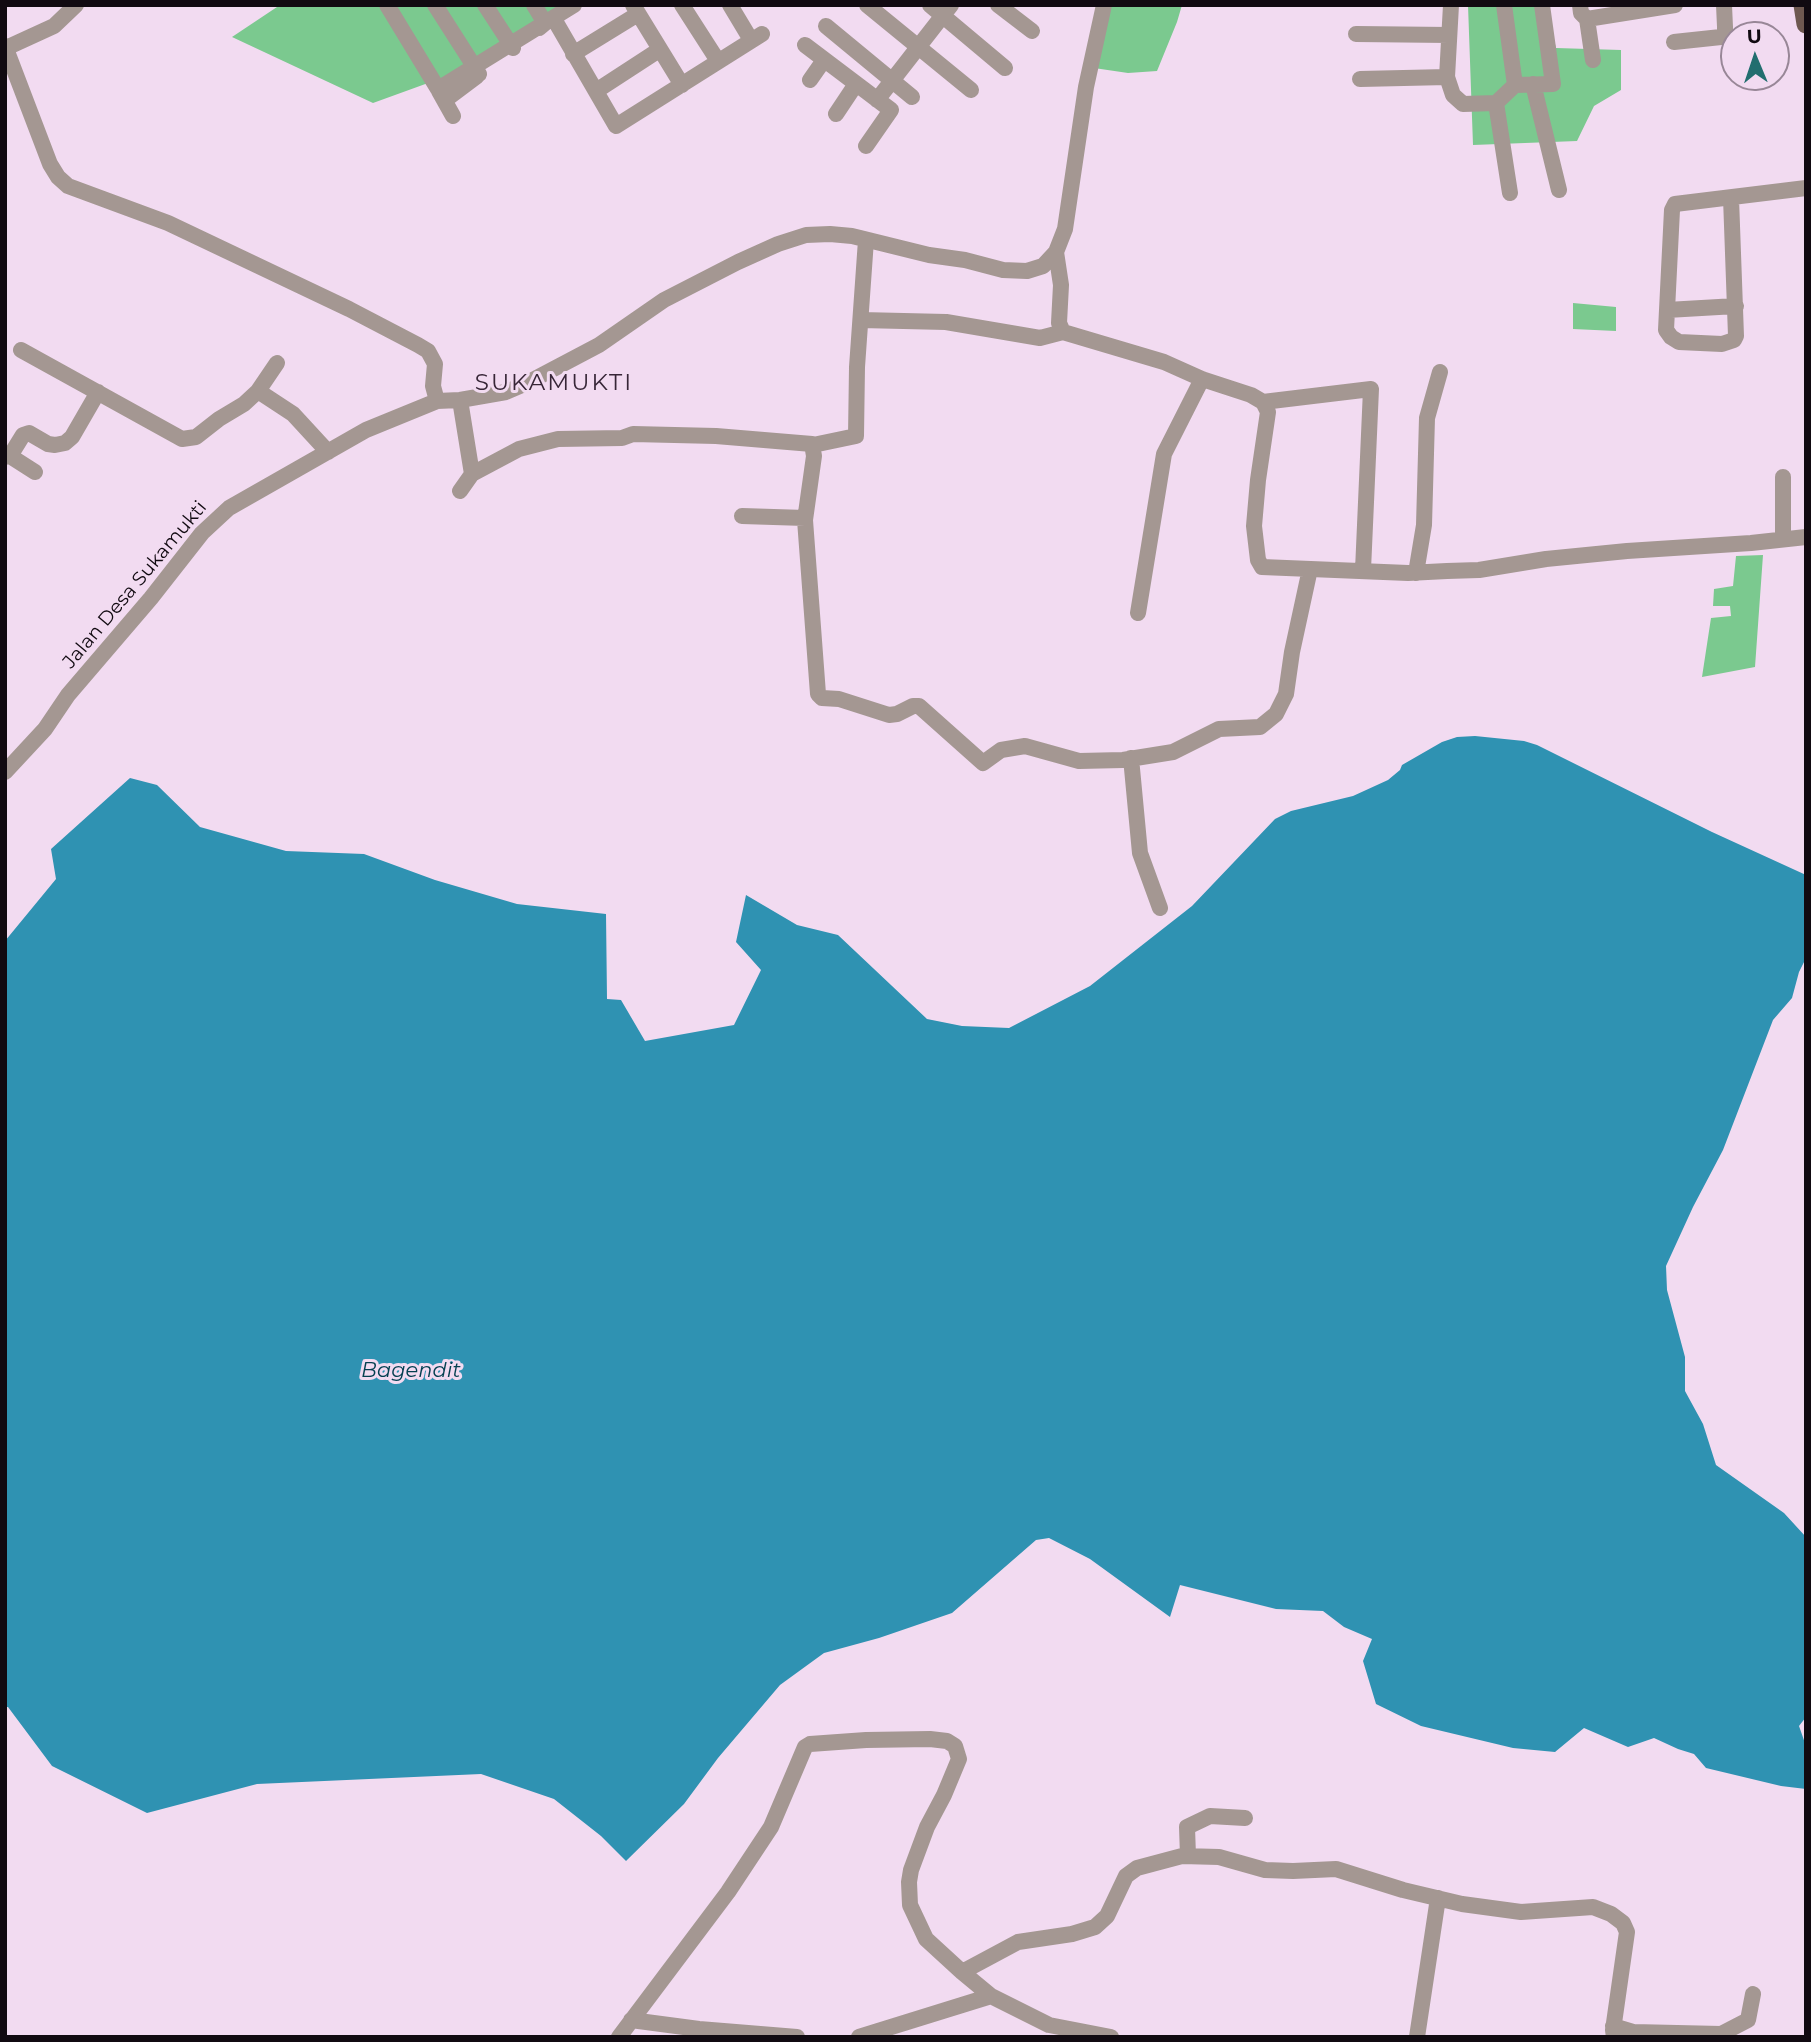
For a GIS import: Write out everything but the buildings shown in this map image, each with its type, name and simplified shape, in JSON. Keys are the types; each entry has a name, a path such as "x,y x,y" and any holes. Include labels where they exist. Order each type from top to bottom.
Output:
{"main road":[{"path":"1803,5 1806,24"}],"street":[{"path":"387,5 453,116"},
{"path":"435,5 476,71"},
{"path":"485,5 511,46"},
{"path":"534,5 550,21 573,54 616,126 757,37 730,5"},
{"path":"442,94 574,5"},
{"path":"682,5 718,61"},
{"path":"867,5 971,90"},
{"path":"930,5 947,11 1006,68"},
{"path":"998,5 1032,31"},
{"path":"1063,332 1059,323 1061,285 1056,252 1065,229 1086,87 1104,5"},
{"path":"1451,5 1447,77 1453,95 1463,104 1496,103 1515,85 1553,84 1542,5"},
{"path":"1504,5 1515,85"},
{"path":"1593,60 1583,12 1675,5"},
{"path":"1674,42 1721,37 1725,34 1726,27 1724,5"},
{"path":"68,8 54,26 6,47 45,152 58,177 68,186 168,223 418,345 428,351 435,364 433,386 437,401"},
{"path":"573,54 636,10 682,85"},
{"path":"877,100 947,11"},
{"path":"826,26 912,97"},
{"path":"1356,34 1449,35"},
{"path":"805,45 891,110 866,146"},
{"path":"596,91 659,50"},
{"path":"810,80 824,60"},
{"path":"1360,79 1447,77"},
{"path":"836,114 856,84"},
{"path":"1533,85 1559,190"},
{"path":"1496,103 1510,194"},
{"path":"1731,198 1737,332 1735,338 1721,344 1679,342 1666,330 1674,206 1681,203 1806,188"},
{"name":"Jalan Desa Sukamukti","path":"5,772 45,729 68,695 151,598 202,533 229,508 366,430 437,401 506,392 537,379 600,345 664,300 778,244 806,235 831,234 866,240 1003,270 1027,271 1043,266 1056,252"},
{"path":"460,491 472,474 519,449 558,439 622,438 633,435 702,436 813,445 856,436 866,240"},
{"path":"1667,310 1736,306"},
{"path":"861,320 946,322 1040,338 1063,332 1164,362 1202,379 1251,395 1262,402 1268,412 1254,526 1258,560 1262,567 1416,573 1479,569 1627,551 1806,537"},
{"path":"21,350 182,439 196,437 244,404 258,391 276,363"},
{"path":"1416,573 1424,525 1427,418 1440,372"},
{"path":"1138,613 1164,454 1202,379"},
{"path":"1262,402 1371,390 1363,570"},
{"path":"258,391 293,414 328,452"},
{"path":"35,472 8,456 19,439 29,433 48,444 65,443 72,437 97,392"},
{"path":"460,400 472,474"},
{"path":"813,445 814,456 805,518 818,694 822,698 839,699 893,716 917,705 983,763 1001,750 1025,746 1085,761 1131,758 1173,752 1219,729 1260,727 1276,714 1286,694 1310,569"},
{"path":"1783,477 1783,539"},
{"path":"742,516 805,518"},
{"path":"1131,758 1140,853 1160,908"},
{"path":"619,2037 728,1892 771,1827 801,1755 810,1744 930,1739 947,1741 955,1746 959,1759 911,1870 910,1905 926,1939 991,1996 1049,2025 1111,2037"},
{"path":"1188,1856 1187,1826 1210,1816 1245,1818"},
{"path":"962,1972 1018,1942 1072,1934 1095,1927 1107,1916 1126,1876 1136,1868 1154,1861 1188,1856 1219,1857 1265,1870 1336,1869 1403,1890 1521,1912 1593,1907 1611,1914 1623,1923 1628,1932 1614,2031 1721,2034 1748,2020 1753,1994"},
{"path":"1418,2037 1438,1898"},
{"path":"859,2037 991,1996"},
{"path":"631,2020 797,2037"}],"green space":[{"path":"280,5 576,5 508,54 373,103 232,37"},
{"path":"1108,5 1182,5 1157,71 1128,73 1094,68"},
{"path":"1468,5 1545,5 1556,48 1621,50 1621,90 1594,106 1577,141 1473,145"},
{"path":"1573,303 1616,307 1616,331 1573,329"},
{"path":"1763,555 1755,667 1702,677 1711,618 1731,616 1730,606 1713,606 1714,589 1733,586 1736,556"}],"water":[{"name":"Bagendit","path":"1475,736 1537,745 1712,832 1806,875 1806,958 1792,998 1773,1020 1723,1150 1666,1266 1667,1290 1685,1357 1685,1391 1703,1424 1716,1465 1784,1513 1806,1537 1806,1717 1799,1726 1806,1746 1806,1789 1781,1786 1706,1768 1694,1754 1654,1738 1628,1747 1584,1728 1555,1752 1513,1748 1421,1726 1376,1704 1363,1661 1372,1639 1344,1627 1323,1611 1276,1609 1180,1585 1170,1617 1090,1559 1049,1538 1036,1540 952,1613 824,1653 780,1685 718,1758 684,1804 626,1861 601,1836 554,1799 481,1774 257,1784 147,1813 52,1766 8,1707 5,1707 5,941 56,879 51,849 130,778 157,785 200,827 286,851 364,854 435,880 517,904 606,914 607,999 621,1000 645,1041 734,1025 761,970 736,942 746,895 797,925 838,935 927,1019 962,1026 1009,1028 1090,986 1192,906 1275,819 1291,811 1353,796 1388,780 1402,765 1442,742 1457,737"}],"district":[{"name":"SUKAMUKTI","path":"554,383"}]}
